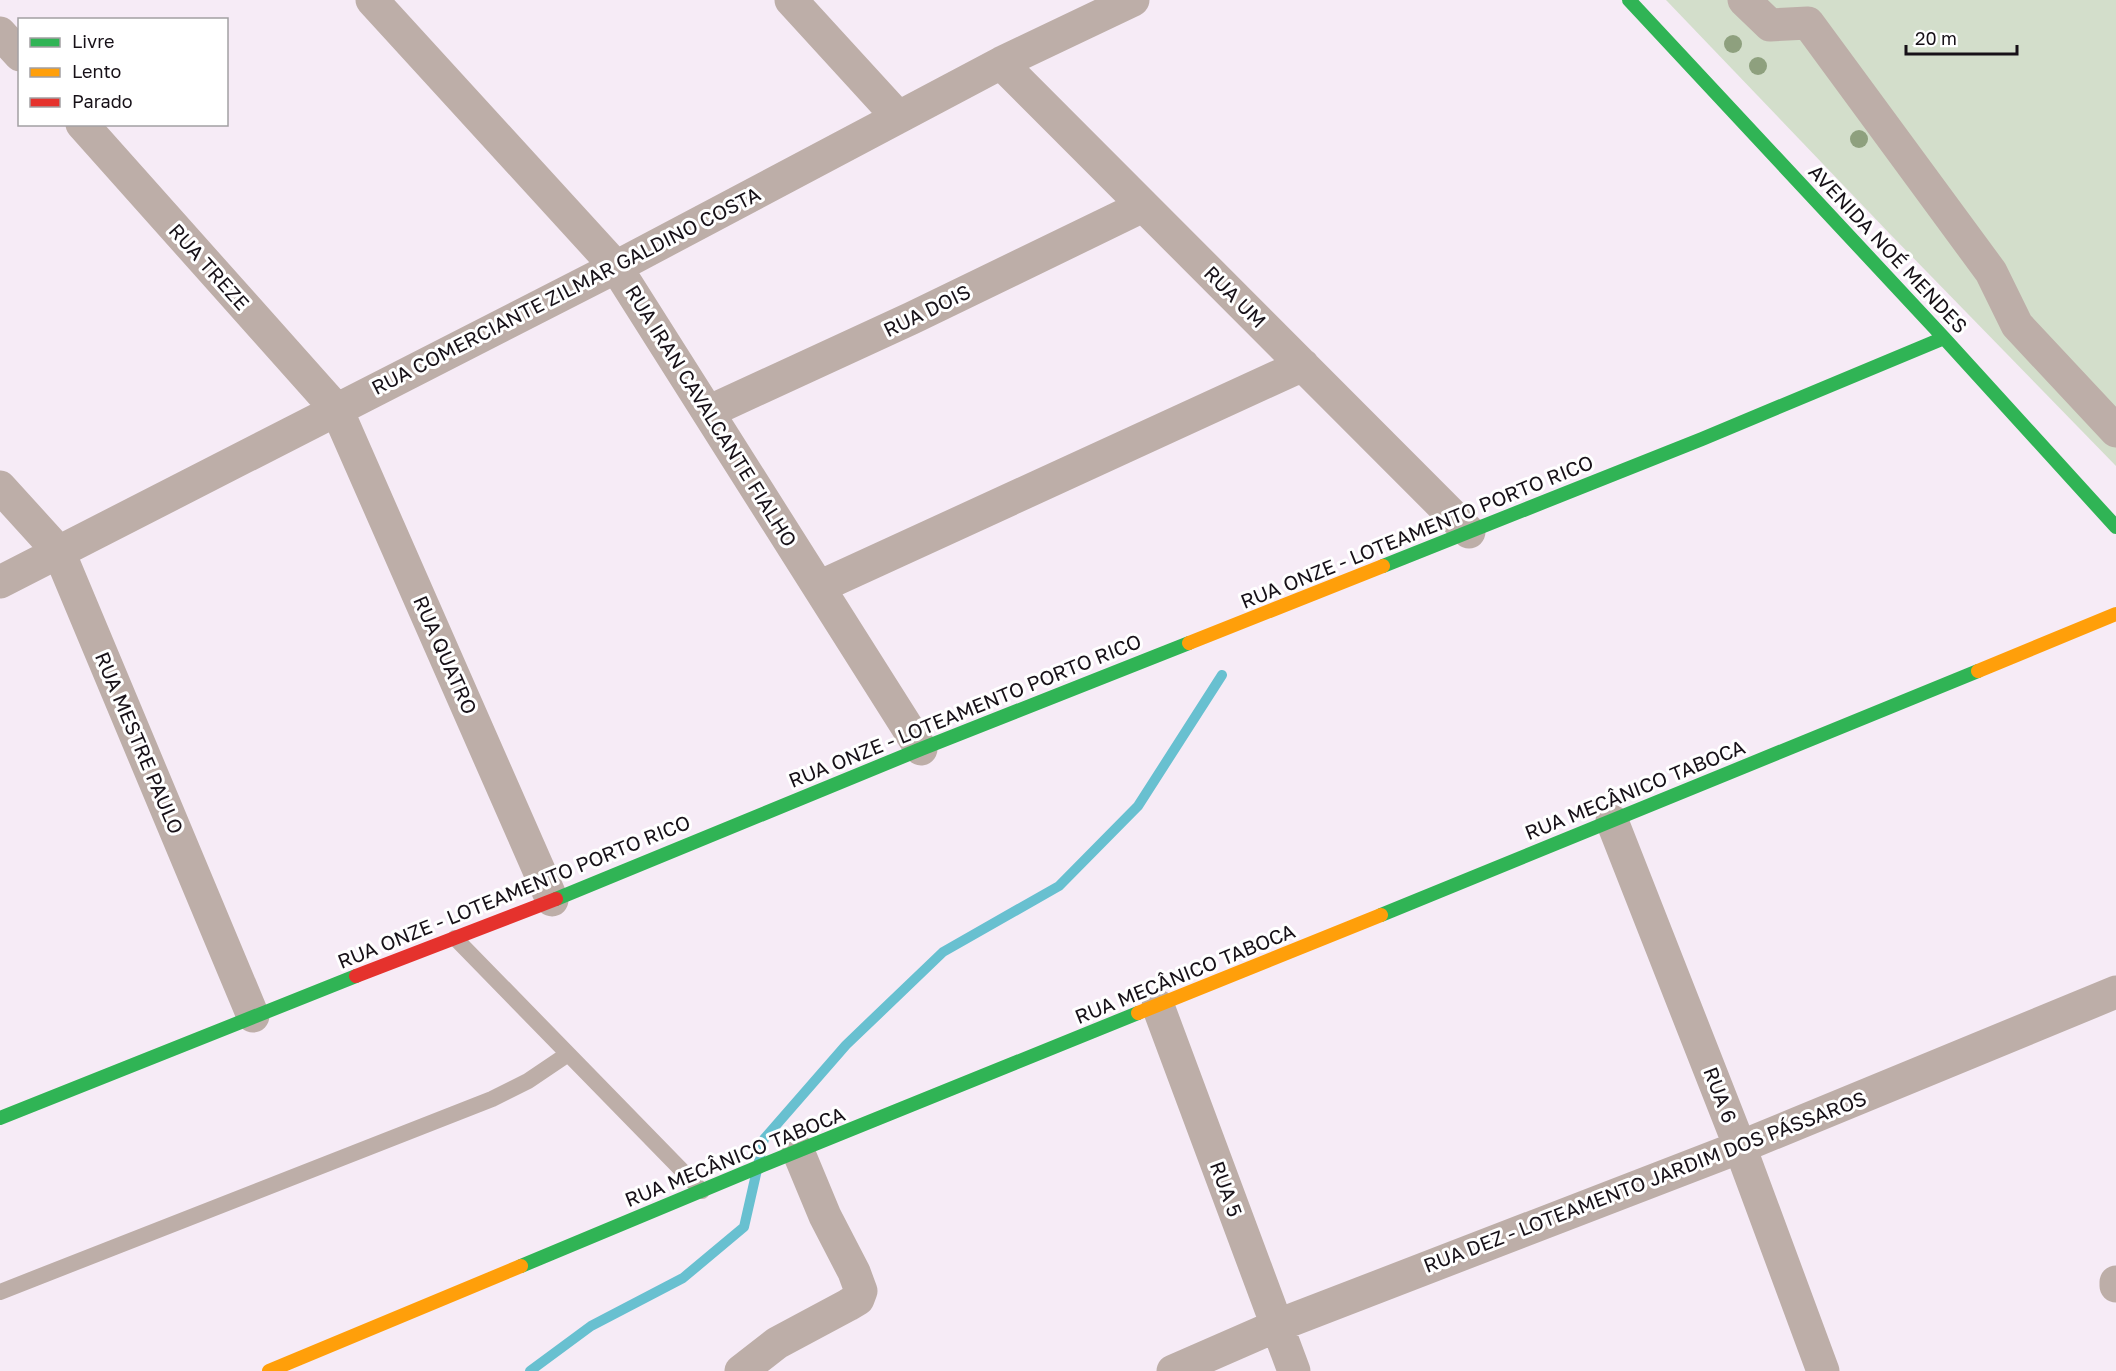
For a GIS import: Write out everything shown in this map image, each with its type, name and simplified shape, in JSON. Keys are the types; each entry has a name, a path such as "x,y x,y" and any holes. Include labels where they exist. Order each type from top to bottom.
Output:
{"street":[{"name":"RUA IRAN CAVALCANTE FIALHO","path":"372,0 616,267 921,749"},
{"path":"791,0 898,117"},
{"name":"RUA COMERCIANTE ZILMAR GALDINO COSTA","path":"0,582 616,267 1000,63 1133,0"},
{"name":"AVENIDA NOÉ MENDES","path":"1629,0 1944,338 2116,527"},
{"path":"1744,0 1770,25 1808,23 1991,272 2017,325 2116,431"},
{"path":"0,33 18,53"},
{"name":"RUA UM","path":"1000,63 1469,532"},
{"name":"RUA TREZE","path":"84,126 337,410"},
{"name":"RUA DOIS","path":"708,412 912,318 1143,206"},
{"name":"RUA ONZE - LOTEAMENTO PORTO RICO","path":"0,1118 253,1016 552,900 921,749 1702,440 1944,338"},
{"path":"819,587 1303,366"},
{"name":"RUA QUATRO","path":"337,410 552,900"},
{"name":"RUA MESTRE PAULO","path":"0,487 59,552 253,1016"},
{"name":"RUA MECÂNICO TABOCA","path":"269,1371 798,1151 2116,614"},
{"name":"RUA 6","path":"1612,821 1740,1147 1823,1371"},
{"name":"RUA DEZ - LOTEAMENTO JARDIM DOS PÁSSAROS","path":"1173,1371 1276,1326 1740,1147 2116,992"},
{"name":"RUA 5","path":"1158,1006 1294,1371"},
{"path":"741,1371 777,1343 858,1299 861,1291 854,1272 825,1216 798,1151"}],"lane":[{"path":"455,938 702,1191"},
{"path":"0,1292 492,1099 528,1081 568,1054"}],"green space":[{"path":"1666,0 2116,0 2116,466 1890,234"}],"waterway":[{"path":"530,1371 591,1326 683,1278 744,1227 764,1139 846,1045 943,952 1059,886 1138,806 1222,675"}],"traffic: fast":[{"path":"1629,0 1944,338 2116,527"},
{"path":"1383,566 1702,439 1944,338"},
{"path":"556,899 921,749 1189,643"},
{"path":"1381,915 1978,671"},
{"path":"0,1118 356,976"},
{"path":"521,1266 1138,1013"}],"traffic: slow":[{"path":"1189,643 1383,566"},
{"path":"1978,671 2116,614"},
{"path":"1138,1013 1381,915"},
{"path":"269,1371 521,1266"}],"traffic: jam":[{"path":"356,976 556,899"}]}
